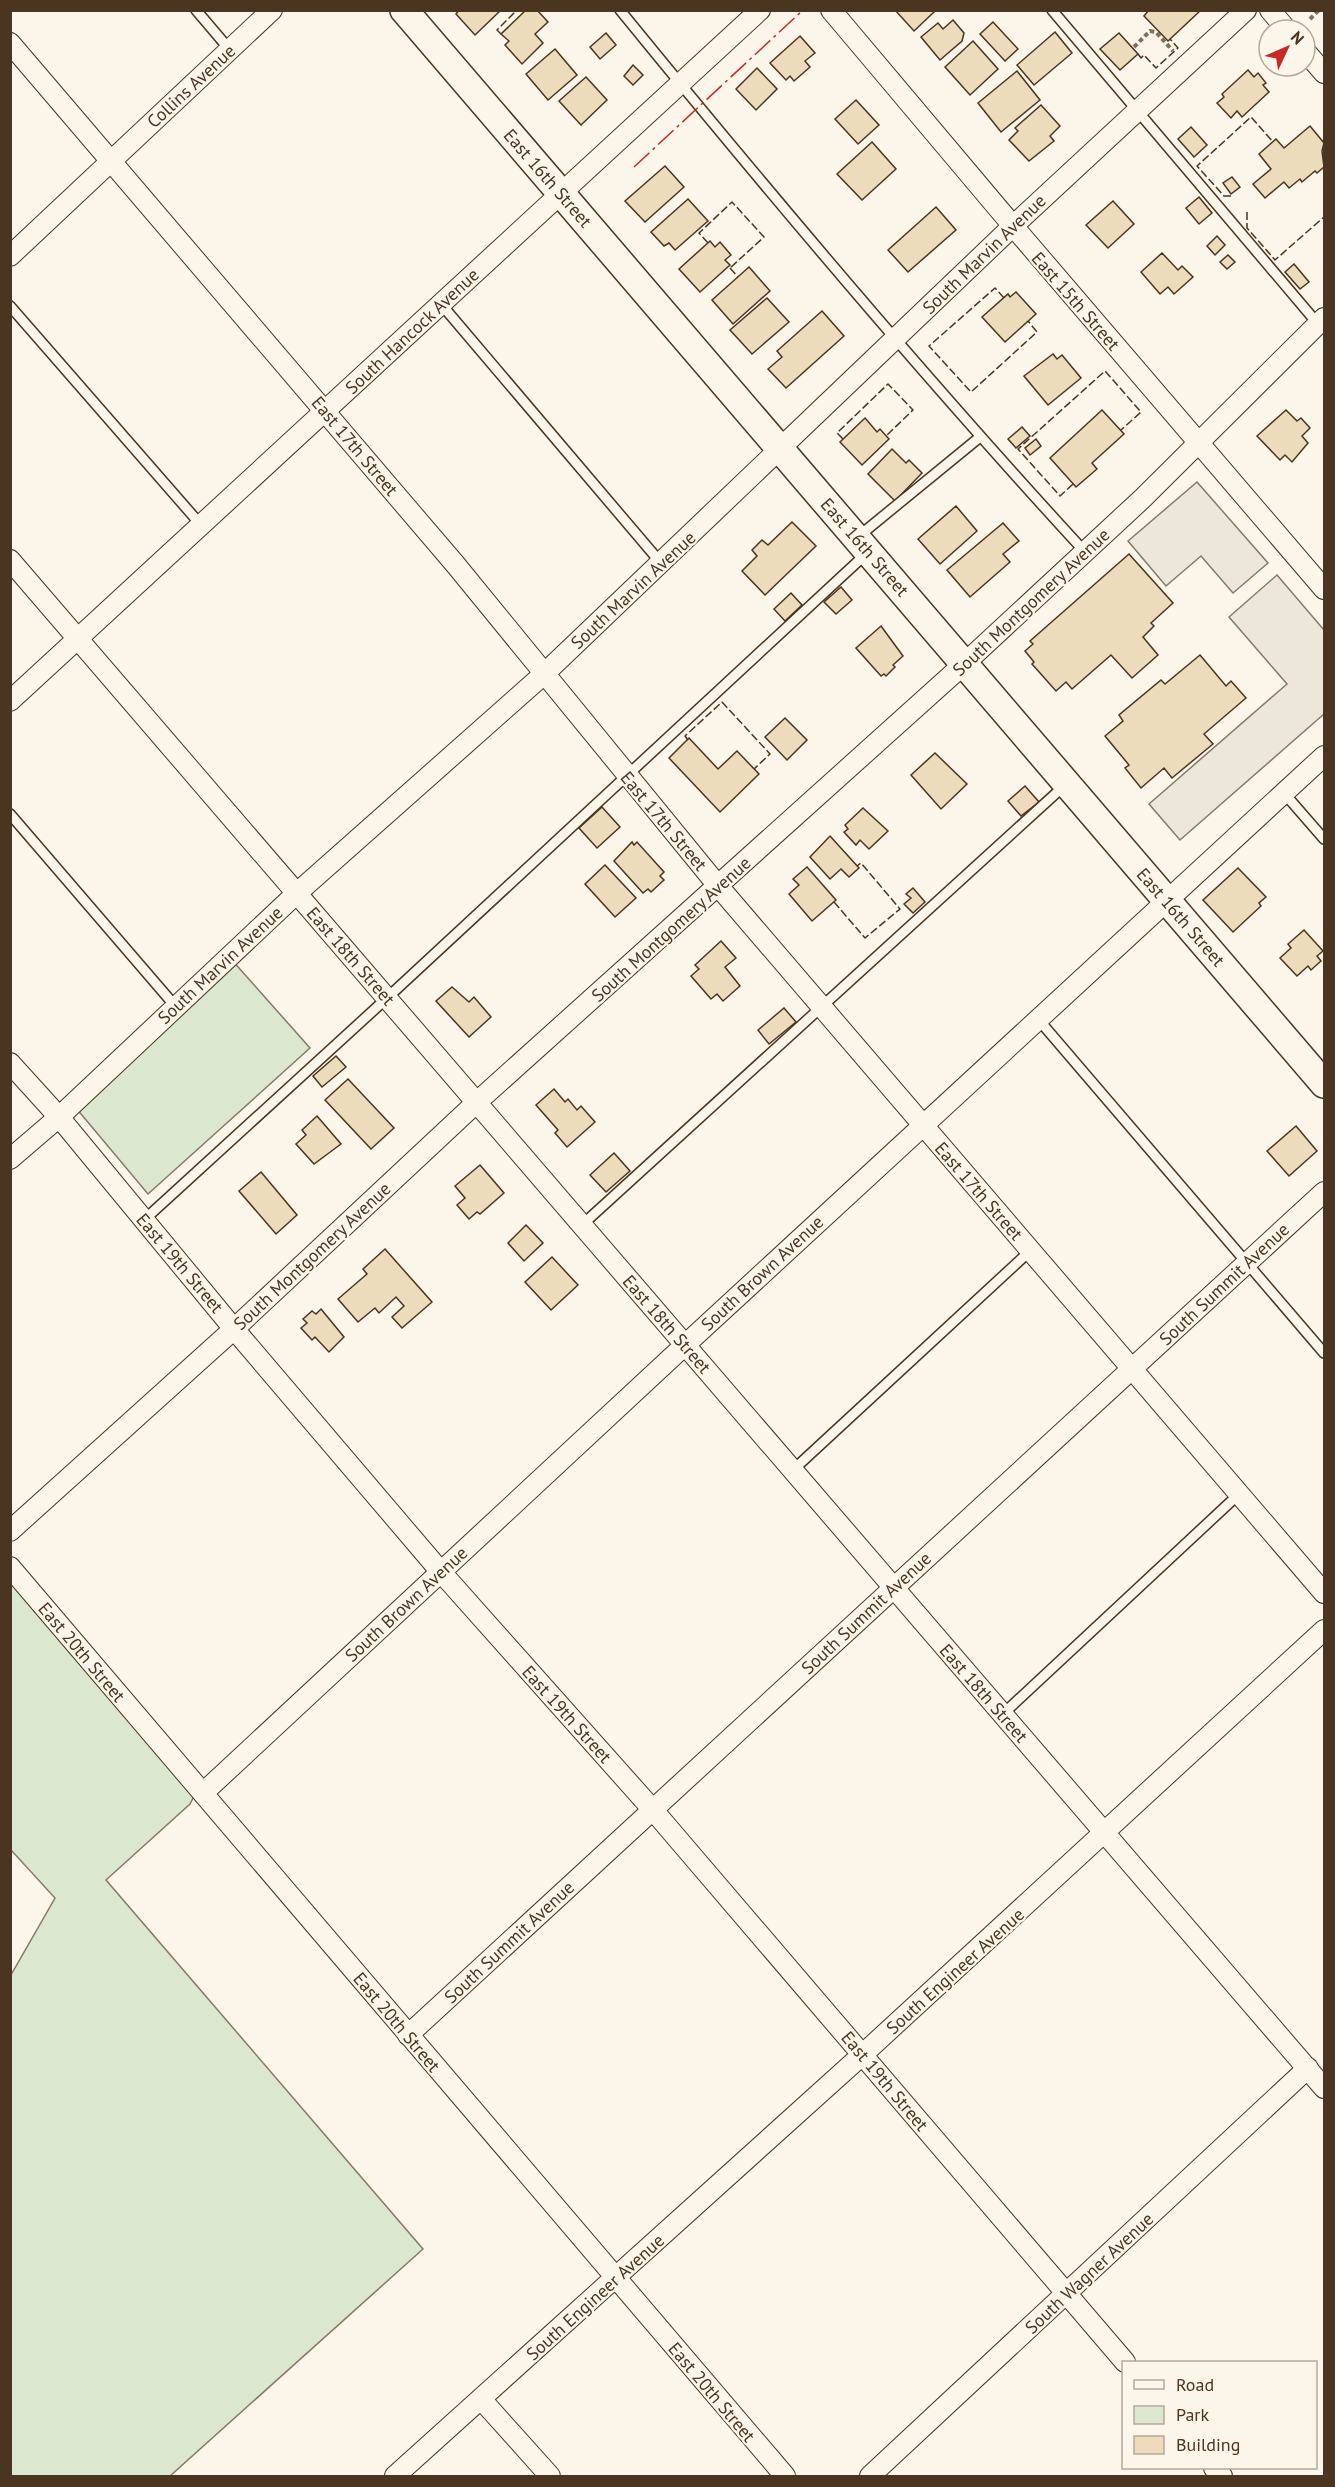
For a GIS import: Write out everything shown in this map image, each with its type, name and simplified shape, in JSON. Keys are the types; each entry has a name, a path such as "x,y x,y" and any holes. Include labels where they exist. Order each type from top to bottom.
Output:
{"street":[{"name":"Collins Avenue","path":"10,256 272,10"},
{"name":"East 16th Street","path":"404,10 1324,1084"},
{"name":"South Hancock Avenue","path":"10,701 760,10"},
{"name":"East 15th Street","path":"831,10 1012,226 1324,589"},
{"name":"South Marvin Avenue","path":"10,1159 59,1117 297,893 544,674 1012,226 1246,10"},
{"name":"East 17th Street","path":"10,43 455,564 718,887 1324,1593"},
{"name":"South Montgomery Avenue","path":"10,1531 234,1329 477,1102 964,664 1085,552 1322,324"},
{"name":"East 18th Street","path":"10,560 1324,2088"},
{"name":"South Brown Avenue","path":"202,1793 1324,756"},
{"name":"East 19th Street","path":"10,1063 59,1117 234,1329 441,1572 653,1810 1124,2361"},
{"name":"South Summit Avenue","path":"408,2035 1324,1192"},
{"name":"East 20th Street","path":"10,1567 784,2476"},
{"name":"South Engineer Avenue","path":"395,2476 862,2055 1324,1630"},
{"name":"South Wagner Avenue","path":"870,2476 1308,2068"},
{"path":"481,2399 550,2476"}],"lane":[{"path":"196,10 230,50"},
{"path":"620,10 896,339 1085,552"},
{"path":"1052,10 1322,324"},
{"path":"441,304 661,563"},
{"path":"10,306 201,525"},
{"path":"144,1220 626,776 863,544 980,436"},
{"path":"582,1225 1067,783"},
{"path":"1284,793 1324,839"},
{"path":"10,814 176,1007"},
{"path":"1038,1019 1324,1353"},
{"path":"793,1470 1030,1251"},
{"path":"1003,1714 1239,1494"}],"path":[{"path":"1134,47 1150,31 1156,32 1174,52"}],"green space":[{"path":"231,959 310,1048 148,1194 71,1102"},
{"path":"10,1573 195,1794 190,1804 106,1880 423,2249 170,2476 11,2476 11,1975 55,1898 11,1850"}],"shaded area":[{"path":"1197,482 1268,563 1233,593 1201,556 1166,586 1128,541"},
{"path":"1277,575 1324,630 1324,714 1180,840 1149,804 1287,684 1229,617"}],"building":[{"path":"459,10 501,10 475,35 456,14"},
{"path":"526,10 537,10 548,22 535,34 543,43 522,64 505,45 509,41 501,34"},
{"path":"895,10 932,10 934,12 914,31"},
{"path":"1149,10 1201,10 1168,41 1144,16"},
{"path":"953,20 964,33 962,41 940,60 921,37 938,23 943,29"},
{"path":"993,22 1018,49 1005,61 980,34"},
{"path":"1055,32 1072,53 1034,85 1017,65"},
{"path":"606,33 616,45 600,59 590,47"},
{"path":"1119,33 1138,54 1120,70 1100,49"},
{"path":"800,36 815,53 805,61 810,67 794,81 790,76 786,80 770,63"},
{"path":"973,41 998,69 970,95 945,67"},
{"path":"555,49 577,75 548,100 526,74"},
{"path":"633,65 643,75 633,85 624,76"},
{"path":"757,68 777,89 756,110 736,89"},
{"path":"1248,70 1254,77 1257,74 1257,78 1262,78 1266,83 1263,85 1269,92 1242,117 1237,111 1231,118 1217,103 1224,97 1222,94"},
{"path":"1017,71 1040,100 1001,132 978,103"},
{"path":"586,77 607,100 581,125 559,101"},
{"path":"856,100 879,125 858,144 835,119"},
{"path":"1041,105 1060,126 1050,136 1054,141 1029,161 1009,140 1018,131 1015,128"},
{"path":"1310,126 1324,143 1322,151 1324,167 1302,182 1300,179 1289,188 1284,182 1265,198 1253,184 1271,169 1259,154 1276,139 1284,148"},
{"path":"1191,127 1207,145 1194,157 1178,139"},
{"path":"872,142 896,169 862,200 837,174"},
{"path":"665,166 684,187 645,222 625,201"},
{"path":"1232,177 1240,187 1231,194 1223,183"},
{"path":"1199,197 1212,213 1199,224 1186,208"},
{"path":"688,199 708,221 675,250 669,243 664,246 651,232"},
{"path":"1113,201 1134,224 1108,248 1086,225"},
{"path":"936,207 956,230 908,272 888,250"},
{"path":"1217,236 1225,245 1215,255 1207,246"},
{"path":"710,241 715,247 720,242 731,255 725,260 730,265 700,292 679,269"},
{"path":"1162,253 1178,270 1182,266 1193,277 1174,294 1168,287 1160,294 1141,272"},
{"path":"1228,255 1235,262 1227,269 1220,262"},
{"path":"1294,264 1309,282 1300,289 1285,272"},
{"path":"749,267 770,291 733,324 712,300"},
{"path":"1016,292 1036,314 1005,342 982,317 1008,294 1010,297"},
{"path":"767,298 789,322 752,354 730,330"},
{"path":"822,311 844,336 786,388 768,369 782,357 777,351"},
{"path":"1053,354 1057,359 1062,355 1081,378 1048,405 1024,376"},
{"path":"1102,410 1124,434 1092,463 1097,469 1076,487 1050,458"},
{"path":"1286,410 1297,421 1301,418 1310,428 1302,436 1308,443 1292,462 1285,455 1280,460 1257,436"},
{"path":"865,418 877,432 880,429 889,439 862,465 840,442"},
{"path":"1022,427 1030,436 1016,448 1008,439"},
{"path":"1036,439 1041,446 1030,455 1025,448"},
{"path":"892,449 906,463 909,460 922,473 895,501 868,474"},
{"path":"956,506 977,531 940,564 918,539"},
{"path":"792,522 816,546 765,595 742,571 757,556 752,550 762,540 768,545"},
{"path":"1003,523 1019,541 1003,554 1010,562 970,597 947,570"},
{"path":"1129,554 1173,603 1151,623 1154,626 1143,637 1158,655 1132,678 1111,655 1072,689 1066,682 1056,691 1032,664 1034,662 1025,651 1033,644 1030,641"},
{"path":"841,587 852,600 836,614 824,602"},
{"path":"791,593 802,605 785,621 774,609"},
{"path":"881,626 903,656 886,676 884,674 881,676 856,648"},
{"path":"1200,655 1226,686 1231,681 1246,698 1204,734 1213,744 1172,778 1164,768 1141,788 1125,768 1129,765 1105,736 1123,721 1119,715 1161,680 1165,684"},
{"path":"785,718 807,740 787,760 765,737"},
{"path":"689,738 718,769 737,751 759,774 720,812 669,758"},
{"path":"935,753 967,784 941,809 911,775"},
{"path":"1025,786 1039,802 1021,816 1008,801"},
{"path":"602,807 620,827 597,848 579,828"},
{"path":"863,808 888,831 869,849 860,840 856,845 844,832 848,829 845,825"},
{"path":"830,836 859,868 849,877 841,869 830,879 810,857"},
{"path":"632,842 634,845 637,842 664,872 660,876 664,880 651,892 648,889 643,893 614,861"},
{"path":"605,865 636,898 615,917 585,884"},
{"path":"807,867 836,900 812,921 789,894 799,885 793,879"},
{"path":"1238,868 1266,897 1259,903 1261,906 1233,932 1203,900"},
{"path":"913,888 925,902 913,913 904,904 911,898 906,894"},
{"path":"1304,930 1323,951 1317,956 1321,961 1311,970 1308,966 1297,976 1280,958 1291,948 1288,944"},
{"path":"721,941 736,958 725,967 740,986 723,1001 717,994 711,999 691,976 699,969 695,965"},
{"path":"452,987 469,1002 474,997 491,1017 469,1037 436,1001"},
{"path":"784,1008 796,1022 769,1044 758,1030"},
{"path":"336,1056 346,1067 322,1087 313,1076"},
{"path":"348,1079 394,1128 371,1149 325,1100"},
{"path":"554,1089 565,1102 568,1099 577,1110 581,1106 595,1122 567,1147 555,1133 558,1130 536,1105"},
{"path":"317,1116 341,1144 314,1164 296,1144 306,1135 302,1130"},
{"path":"1296,1126 1317,1151 1289,1176 1267,1151"},
{"path":"614,1153 630,1171 606,1192 590,1175"},
{"path":"480,1165 504,1193 480,1214 477,1212 469,1219 457,1205 465,1198 455,1186"},
{"path":"261,1172 297,1215 276,1234 239,1191"},
{"path":"526,1225 543,1243 524,1261 508,1243"},
{"path":"385,1249 432,1302 402,1328 392,1317 404,1306 396,1297 379,1313 375,1308 358,1322 338,1299 367,1274 363,1269"},
{"path":"552,1257 578,1285 551,1310 525,1282"},
{"path":"321,1309 344,1337 329,1352 315,1337 312,1340 301,1328 307,1323 303,1319 312,1311 316,1314"}],"fence":[{"path":"501,34 497,30 517,10"},
{"path":"1138,54 1141,58 1144,55 1156,68 1178,48 1170,39"},
{"path":"1231,196 1224,196 1197,166 1251,117 1273,142"},
{"path":"708,243 699,233 732,202 764,237 730,268 729,266"},
{"path":"1247,212 1247,228 1275,260 1324,217"},
{"path":"730,268 738,277"},
{"path":"1004,298 995,288 929,346 971,392 1037,332 1028,321"},
{"path":"1073,484 1060,496 1018,449 1105,371 1141,412 1121,430"},
{"path":"843,439 837,433 888,384 913,410 886,436"},
{"path":"688,740 685,736 722,702 770,754 754,769"},
{"path":"834,902 865,938 900,909 861,863 857,866"}],"power":[{"path":"634,167 803,10"}]}
